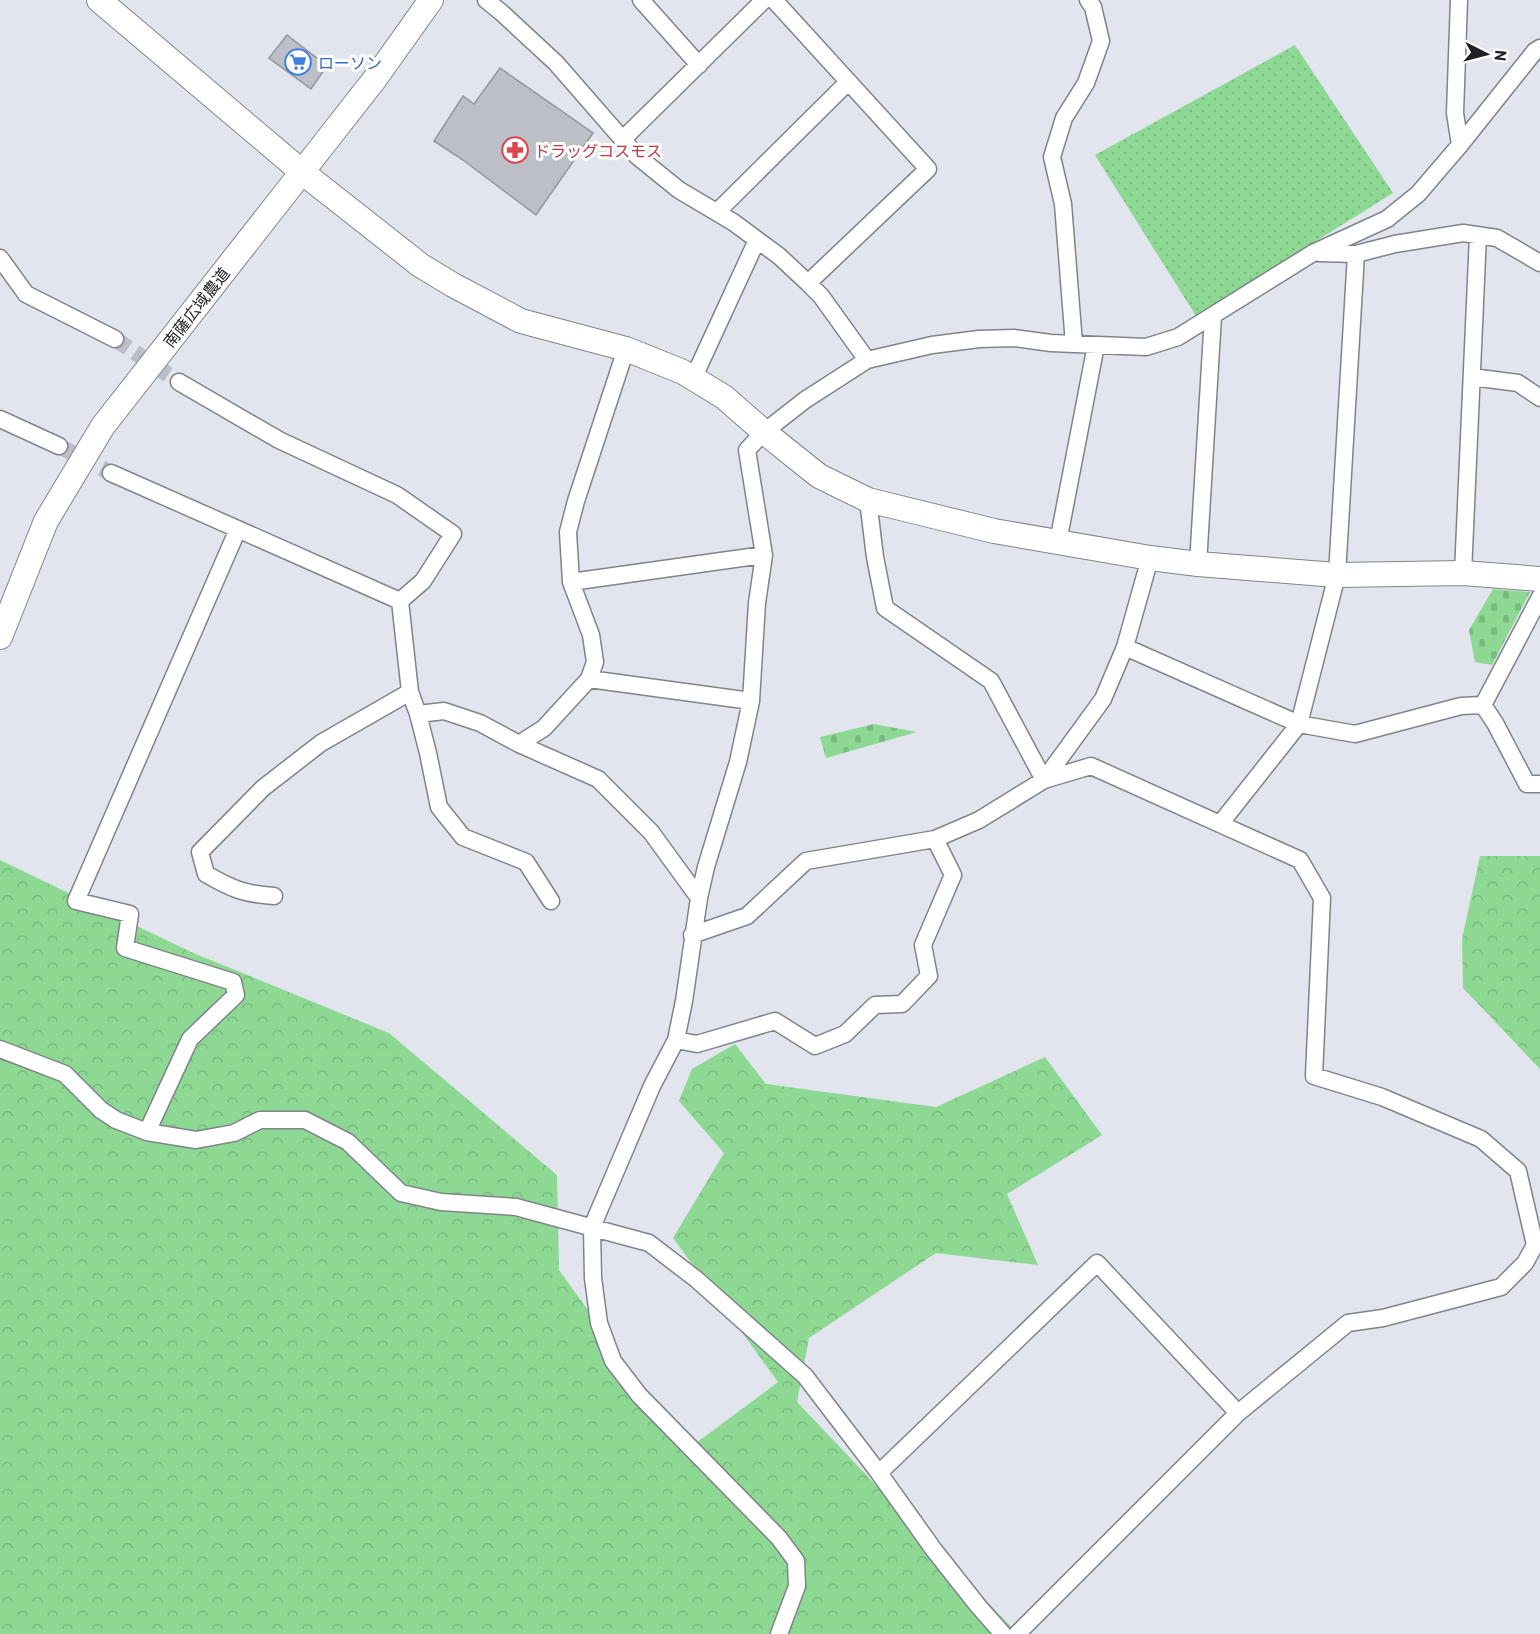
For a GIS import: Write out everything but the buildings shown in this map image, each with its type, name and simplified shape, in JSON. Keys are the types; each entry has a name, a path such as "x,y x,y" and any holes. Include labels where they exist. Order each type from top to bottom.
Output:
{"street":[{"path":"99,0 302,171 420,265 522,321 626,349 682,372 724,397 819,476 868,500 994,531 1198,564 1337,575 1463,573 1540,579"},
{"name":"南薩広域農道","path":"0,637 46,521 103,426 374,80 430,0"},
{"path":"486,0 505,6 637,156 679,190 733,222 779,256 808,283 821,296 867,360"},
{"path":"640,0 699,64"},
{"path":"622,140 764,0"},
{"path":"774,0 928,169 808,283"},
{"path":"1074,344 1063,204 1052,157 1064,118 1086,83 1101,41 1093,7 1088,0"},
{"path":"1459,0 1455,112 1460,145"},
{"path":"779,1634 797,1586 796,1561 779,1538 639,1395 613,1361 599,1323 593,1278 592,1227 652,1086 676,1040 699,898 706,867 738,762 751,701 757,603 764,555 747,450 764,432 805,400 867,360 932,345 979,339 1014,338 1051,343 1146,347 1178,337 1313,253 1387,219 1418,194 1535,51 1540,48"},
{"path":"717,212 848,82"},
{"path":"1313,253 1356,254 1395,244 1463,233 1497,238 1539,262"},
{"path":"1463,573 1478,235"},
{"path":"693,379 757,240"},
{"path":"1220,824 1299,723 1337,575 1356,254"},
{"path":"0,258 26,294 115,339"},
{"path":"1198,564 1213,316"},
{"path":"1058,542 1096,345"},
{"path":"519,744 544,728 589,679 595,662 591,635 571,582 568,532 626,349"},
{"path":"1472,377 1518,383 1540,398"},
{"path":"179,382 279,440 397,495 453,534 423,581 400,601"},
{"path":"0,419 59,446"},
{"path":"111,473 400,601"},
{"path":"868,500 875,557 885,608 991,681 1044,780"},
{"path":"147,1132 190,1039 236,995 233,982 125,948 130,914 76,901 238,529"},
{"path":"571,582 764,555"},
{"path":"1044,780 1103,699 1125,646 1150,558"},
{"path":"1483,705 1540,597"},
{"path":"400,601 410,692 418,714 440,807 463,837 526,862 551,901"},
{"path":"1125,646 1299,723 1355,734 1461,706 1483,705"},
{"path":"589,679 751,701"},
{"path":"274,896 251,895 229,888 206,874 200,852 263,788 304,756 410,692"},
{"path":"1483,705 1527,784 1540,784"},
{"path":"418,714 444,711 480,723 519,744 598,779 651,832 699,898"},
{"path":"692,935 747,916 806,861 935,839 980,820 1044,780 1091,765 1300,860 1322,898 1314,1076 1382,1097 1481,1139 1518,1171 1535,1245 1525,1263 1501,1287 1383,1318 1348,1323 1238,1413 1017,1634"},
{"path":"676,1040 697,1044 775,1021 815,1046 845,1034 875,1005 902,1004 929,976 923,945 953,875 935,839"},
{"path":"0,1049 65,1074 101,1110 116,1120 147,1132 196,1140 234,1133 260,1120 305,1120 348,1142 402,1192 441,1202 516,1207 649,1243 696,1279 805,1376 934,1550 1003,1634"},
{"path":"879,1473 1096,1263 1238,1413"}],"green space":[{"path":"1295,45 1393,193 1196,316 1095,155"},
{"path":"1493,589 1530,592 1492,665 1475,662 1469,630"},
{"path":"874,724 917,732 826,758 820,737"},
{"path":"1480,856 1540,856 1540,1069 1463,988 1462,939"},
{"path":"0,860 191,952 389,1033 557,1175 559,1270 688,1449 778,1382 673,1238 724,1153 679,1101 692,1069 735,1044 766,1084 936,1107 1045,1057 1102,1135 1007,1194 1038,1265 936,1253 809,1338 797,1402 1018,1634 0,1634"}],"tunnel":[{"path":"115,339 179,382"},
{"path":"59,446 111,473"}],"place":[{"name":"ローソン","path":"298,62"},
{"name":"ドラッグコスモス","path":"515,150"}]}
